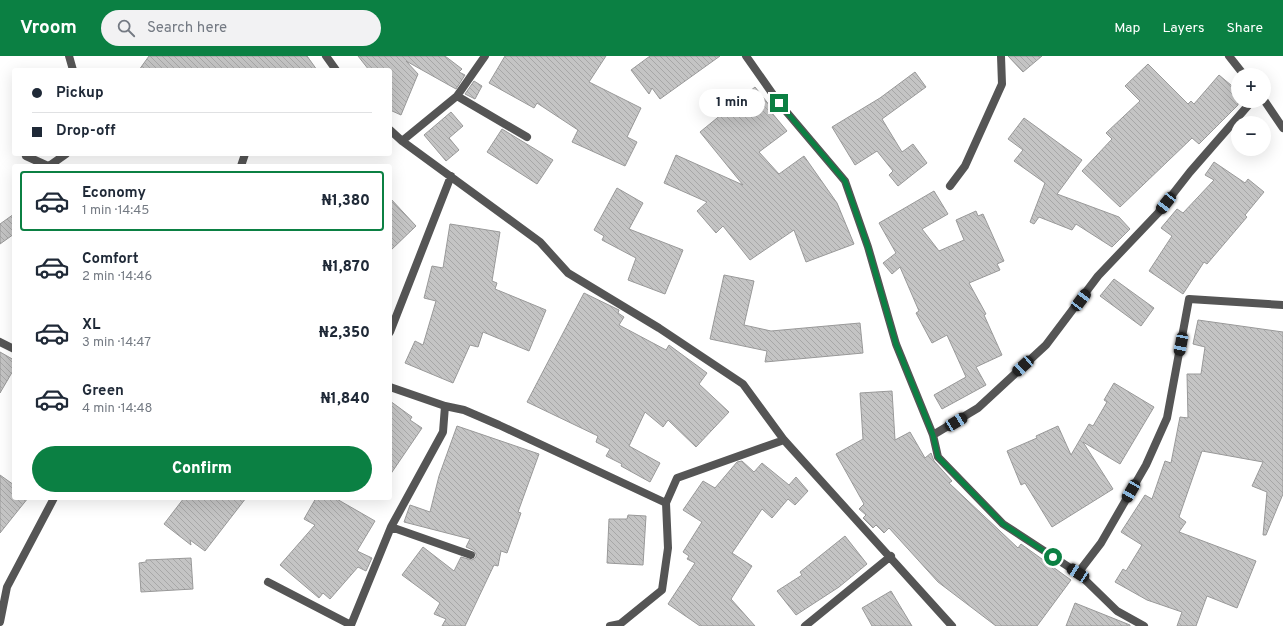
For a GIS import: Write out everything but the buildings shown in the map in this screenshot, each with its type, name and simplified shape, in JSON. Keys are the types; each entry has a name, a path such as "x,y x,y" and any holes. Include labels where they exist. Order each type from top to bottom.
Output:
{"street":[{"path":"68,56 72,68"},
{"path":"326,56 335,68"},
{"path":"402,141 457,96 485,56"},
{"path":"746,56 779,103 845,181 868,247 896,344 933,435 938,457 1003,524 1078,573 1117,611 1144,626"},
{"path":"950,186 965,166 1002,84 1002,56"},
{"path":"1229,56 1238,68"},
{"path":"457,96 527,137"},
{"path":"933,435 978,408 1046,345 1098,276 1158,214 1190,172 1246,108"},
{"path":"1269,108 1283,128"},
{"path":"392,132 402,141 540,242 568,273 659,328 743,384 784,440 891,556 952,626"},
{"path":"26,156 44,164"},
{"path":"52,164 63,156"},
{"path":"392,327 451,176"},
{"path":"1078,573 1101,543 1142,471 1167,418 1189,299 1283,305"},
{"path":"0,342 12,348"},
{"path":"392,388 445,406 464,410 499,424 666,503"},
{"path":"268,582 351,625 391,527 443,432 445,406"},
{"path":"610,626 620,624 662,590 668,548 666,503 677,478 784,440"},
{"path":"0,622 7,587 53,500"},
{"path":"391,527 471,555"},
{"path":"805,626 891,556"}],"route":[{"path":"779,103 845,181 868,247 896,344 933,435 938,457 1003,524 1053,557"}]}
